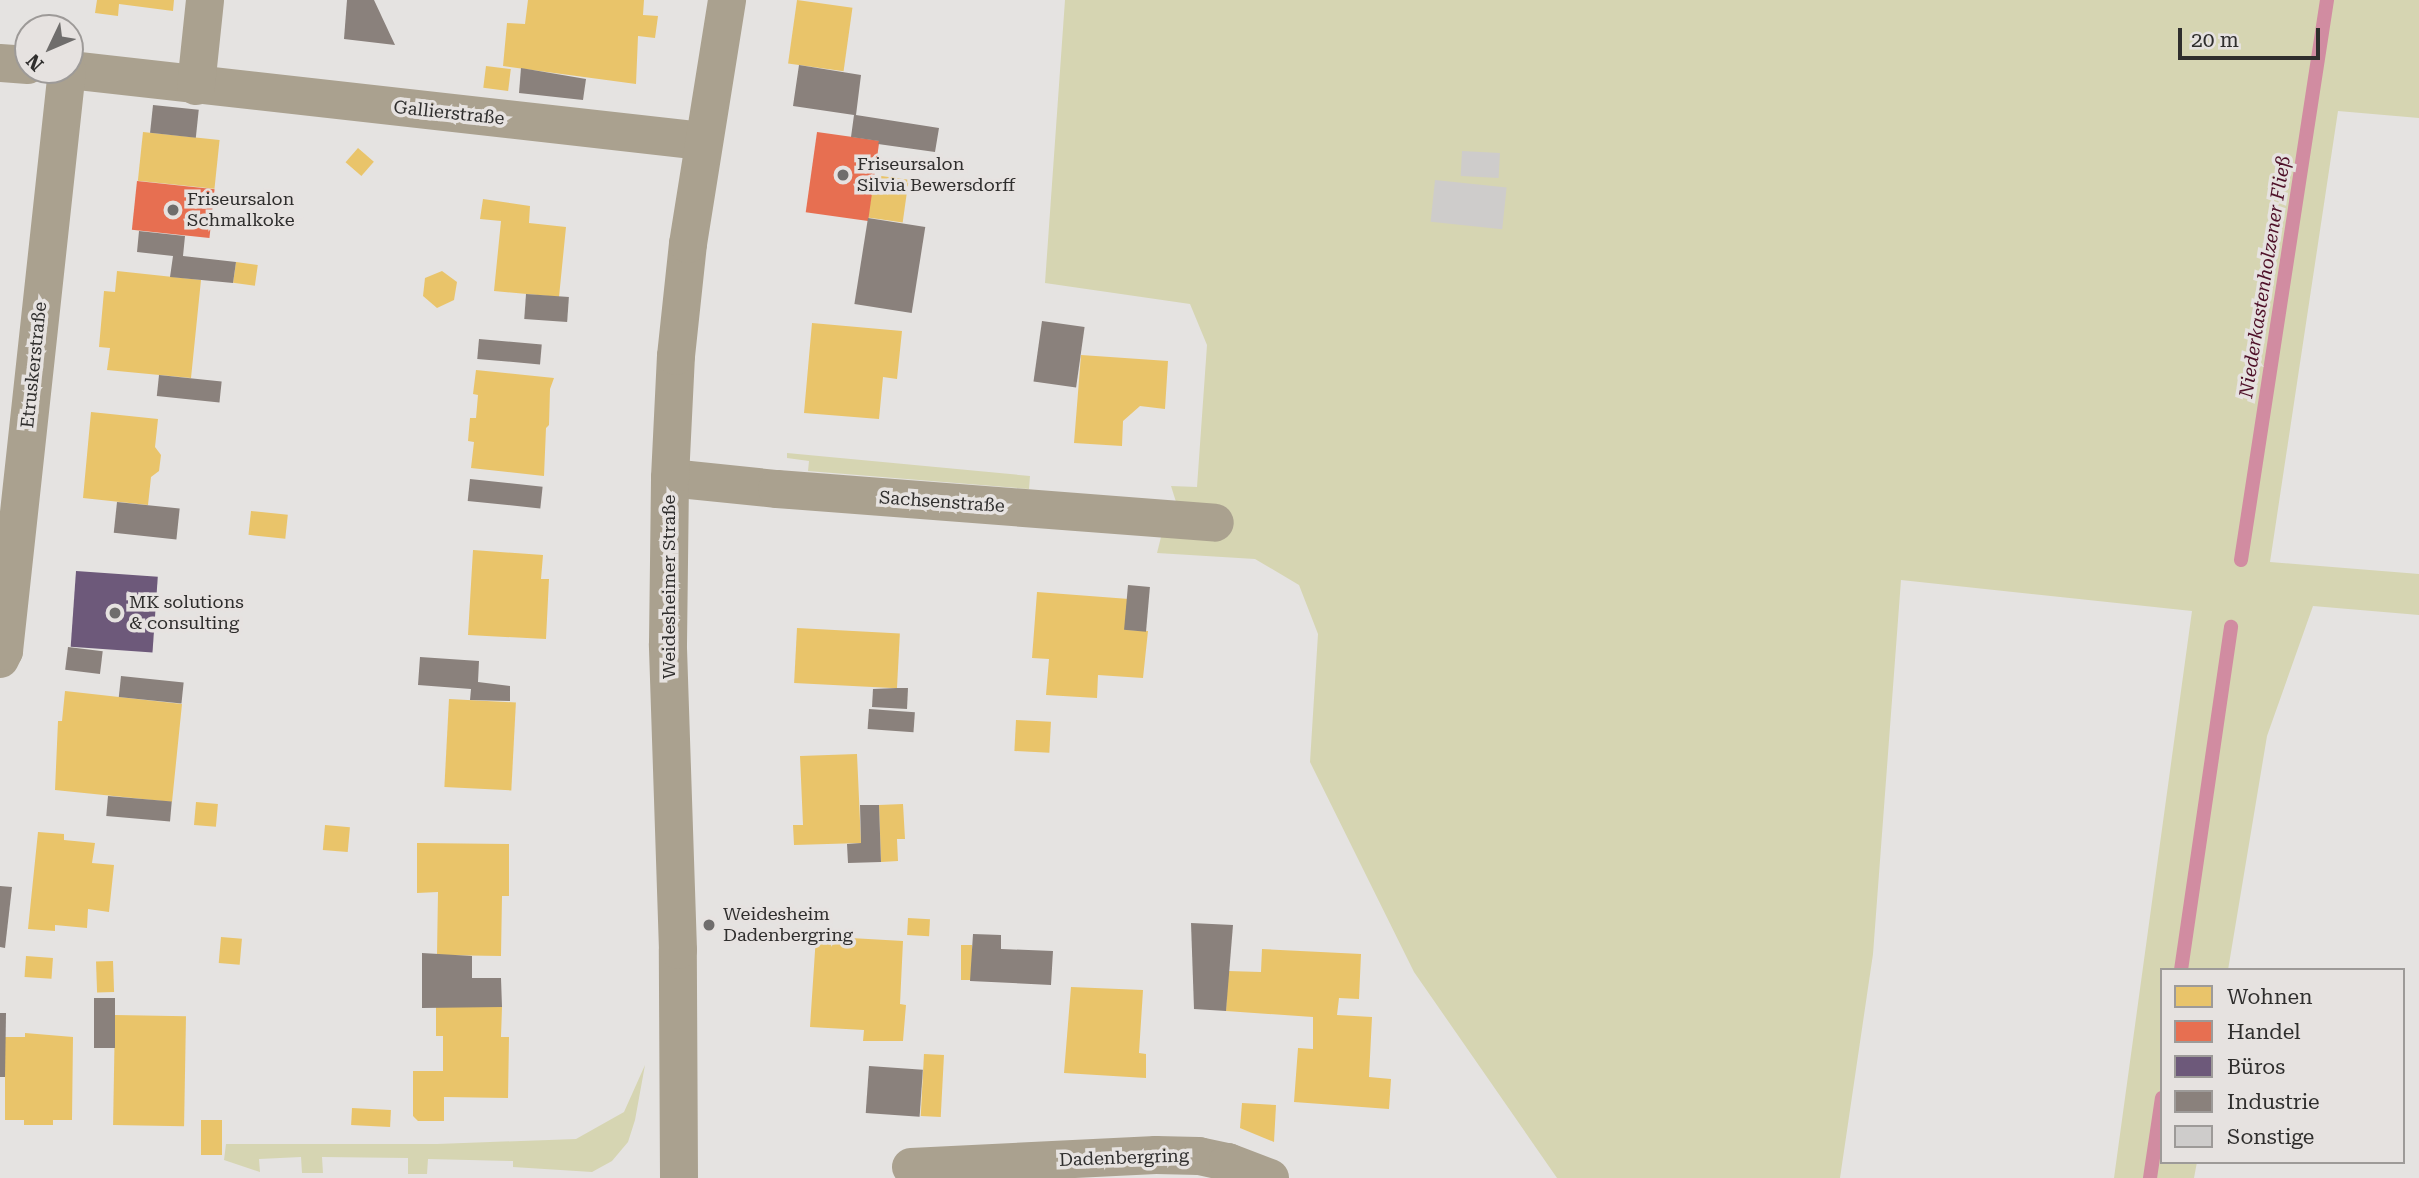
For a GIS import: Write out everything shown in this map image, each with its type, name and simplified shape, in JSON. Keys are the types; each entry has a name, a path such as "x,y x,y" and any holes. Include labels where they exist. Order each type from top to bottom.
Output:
{"street":[{"path":"196,86 205,0"},
{"name":"Weidesheimer Straße","path":"679,1178 678,950 668,644 670,478 677,356 702,141 727,0"},
{"name":"Gallierstraße","path":"84,72 702,141"},
{"name":"Etruskerstraße","path":"0,659 4,651 67,84"},
{"name":"Sachsenstraße","path":"670,478 777,489 1215,523"},
{"name":"Dadenbergring","path":"911,1167 1016,1170 1156,1155 1199,1156 1228,1162 1270,1178"}],"green space":[{"path":"1065,0 2419,0 2419,118 2338,111 2270,562 2419,574 2419,615 2313,606 2267,736 2228,968 2160,968 2160,1164 2197,1164 2194,1178 2114,1178 2192,611 1901,580 1873,954 1840,1178 1557,1178 1414,972 1310,762 1318,634 1299,585 1255,559 1157,553 1161,537 1177,505 1171,486 1197,487 1207,345 1190,304 1045,283"},
{"path":"787,453 1030,476 1029,489 808,471 809,461 787,458"},
{"path":"645,1065 628,1142 612,1161 592,1172 513,1167 513,1161 428,1159 427,1174 408,1174 408,1158 322,1157 323,1173 302,1173 301,1157 259,1159 260,1172 224,1160 226,1144 437,1144 576,1139 624,1112"}],"building: Wohnen":[{"path":"97,0 174,0 173,11 119,4 118,16 95,13"},
{"path":"528,0 644,0 643,15 658,16 655,38 638,36 636,84 503,66 507,23 525,24"},
{"path":"797,0 852,8 844,71 788,63"},
{"path":"486,66 511,69 508,91 483,88"},
{"path":"143,132 220,140 214,189 138,181"},
{"path":"358,148 374,162 361,176 346,162"},
{"path":"874,175 909,180 903,222 868,218"},
{"path":"483,199 530,206 529,223 566,227 559,297 494,291 501,221 480,219"},
{"path":"236,262 258,265 255,286 233,283"},
{"path":"117,271 201,280 191,378 107,370 110,348 99,347 104,291 115,292"},
{"path":"442,271 457,282 454,300 437,308 423,296 425,278"},
{"path":"812,323 902,331 897,379 883,377 879,419 804,413"},
{"path":"1081,355 1168,361 1165,409 1140,406 1123,421 1122,446 1074,443"},
{"path":"476,370 554,378 550,389 549,425 546,428 544,476 471,468 474,442 468,441 470,418 476,418 478,395 473,394"},
{"path":"91,412 158,419 155,447 161,455 159,471 151,477 148,505 83,498"},
{"path":"251,511 288,515 285,539 248,535"},
{"path":"473,550 543,555 541,579 549,579 546,639 468,635"},
{"path":"1037,592 1129,599 1127,630 1148,631 1143,678 1098,675 1097,698 1046,695 1049,659 1032,658"},
{"path":"797,628 900,633 897,688 794,683"},
{"path":"65,691 182,704 172,802 55,790 58,721 62,721"},
{"path":"449,699 516,703 511,790 444,787"},
{"path":"1016,720 1051,722 1049,753 1014,751"},
{"path":"857,754 861,843 794,845 793,825 803,825 800,756"},
{"path":"196,802 218,804 216,827 194,825"},
{"path":"903,804 905,839 897,839 898,861 881,862 879,805"},
{"path":"325,825 350,827 348,852 323,850"},
{"path":"38,832 64,834 64,840 95,843 92,863 114,865 109,912 88,909 87,928 55,925 55,931 28,929"},
{"path":"417,843 509,844 509,896 502,896 501,956 437,955 438,892 417,893"},
{"path":"908,918 930,919 929,936 907,935"},
{"path":"816,936 903,941 900,1004 906,1005 903,1041 863,1041 864,1030 810,1027"},
{"path":"221,937 242,939 240,965 219,963"},
{"path":"961,945 972,945 972,980 961,980"},
{"path":"1262,949 1361,954 1359,999 1339,998 1337,1015 1372,1017 1369,1077 1391,1079 1389,1109 1294,1102 1298,1048 1313,1049 1313,1017 1226,1011 1228,971 1261,972"},
{"path":"26,956 53,958 51,979 25,977"},
{"path":"113,961 114,992 97,993 96,962"},
{"path":"1071,987 1143,990 1139,1053 1146,1054 1146,1078 1064,1073"},
{"path":"436,1006 502,1007 501,1037 509,1037 508,1098 444,1097 444,1121 418,1121 413,1116 413,1071 443,1071 443,1036 436,1036"},
{"path":"115,1015 186,1016 184,1126 113,1125"},
{"path":"25,1033 73,1037 72,1120 53,1120 53,1125 24,1125 24,1120 5,1120 5,1037 25,1037"},
{"path":"924,1054 944,1055 941,1117 921,1116"},
{"path":"1242,1103 1276,1105 1274,1142 1240,1128"},
{"path":"352,1108 391,1110 390,1127 351,1125"},
{"path":"201,1120 222,1120 222,1155 201,1155"}],"building: Handel":[{"path":"817,132 879,141 868,221 806,212"},
{"path":"137,181 215,189 209,238 132,230"}],"building: Büros":[{"path":"76,571 158,577 152,653 71,647"}],"building: Industrie":[{"path":"347,0 374,0 395,45 344,39"},
{"path":"799,65 861,75 856,115 939,128 935,152 878,144 879,141 851,137 854,115 793,106"},
{"path":"521,68 586,79 583,100 519,93"},
{"path":"153,105 199,110 196,138 150,133"},
{"path":"868,218 925,227 912,313 854,304"},
{"path":"139,231 185,236 183,256 236,262 233,283 170,277 173,256 137,252"},
{"path":"526,294 569,297 567,322 524,319"},
{"path":"1042,321 1085,327 1076,387 1034,381"},
{"path":"479,339 542,344 540,364 477,359"},
{"path":"159,375 222,382 219,402 157,396"},
{"path":"470,479 543,487 540,509 468,501"},
{"path":"117,502 180,509 176,539 114,533"},
{"path":"1128,585 1150,587 1146,632 1124,630"},
{"path":"68,647 103,651 100,674 65,670"},
{"path":"420,657 479,661 478,682 510,686 510,701 470,700 471,689 418,685"},
{"path":"121,676 184,683 181,703 119,697"},
{"path":"908,688 907,709 872,707 873,689"},
{"path":"869,709 915,712 913,732 868,729"},
{"path":"108,796 172,802 170,822 106,816"},
{"path":"860,805 879,805 881,862 848,863 847,844 861,843"},
{"path":"0,886 12,887 5,948 0,947"},
{"path":"1191,923 1233,925 1226,1011 1194,1009"},
{"path":"973,934 1001,935 1001,949 1053,951 1051,985 970,981"},
{"path":"422,953 472,956 472,978 501,978 502,1007 422,1008"},
{"path":"94,998 115,998 115,1048 94,1048"},
{"path":"0,1013 6,1013 5,1077 0,1077"},
{"path":"869,1066 923,1070 920,1117 866,1113"}],"building: Sonstige":[{"path":"1462,151 1500,153 1499,178 1461,176"},
{"path":"1435,180 1507,188 1502,229 1431,222"}],"waterway":[{"name":"Niederkastenholzener Fließ","path":"2241,560 2327,0"},
{"name":"Niederkastenholzener Fließ","path":"2181,968 2231,627"},
{"name":"Niederkastenholzener Fließ","path":"2150,1178 2160,1111"}],"place":[{"name":"Friseursalon Silvia Bewersdorff","path":"843,175"},
{"name":"Friseursalon Schmalkoke","path":"173,210"},
{"name":"MK solutions & consulting","path":"115,613"},
{"name":"Weidesheim Dadenbergring","path":"709,925"}]}
